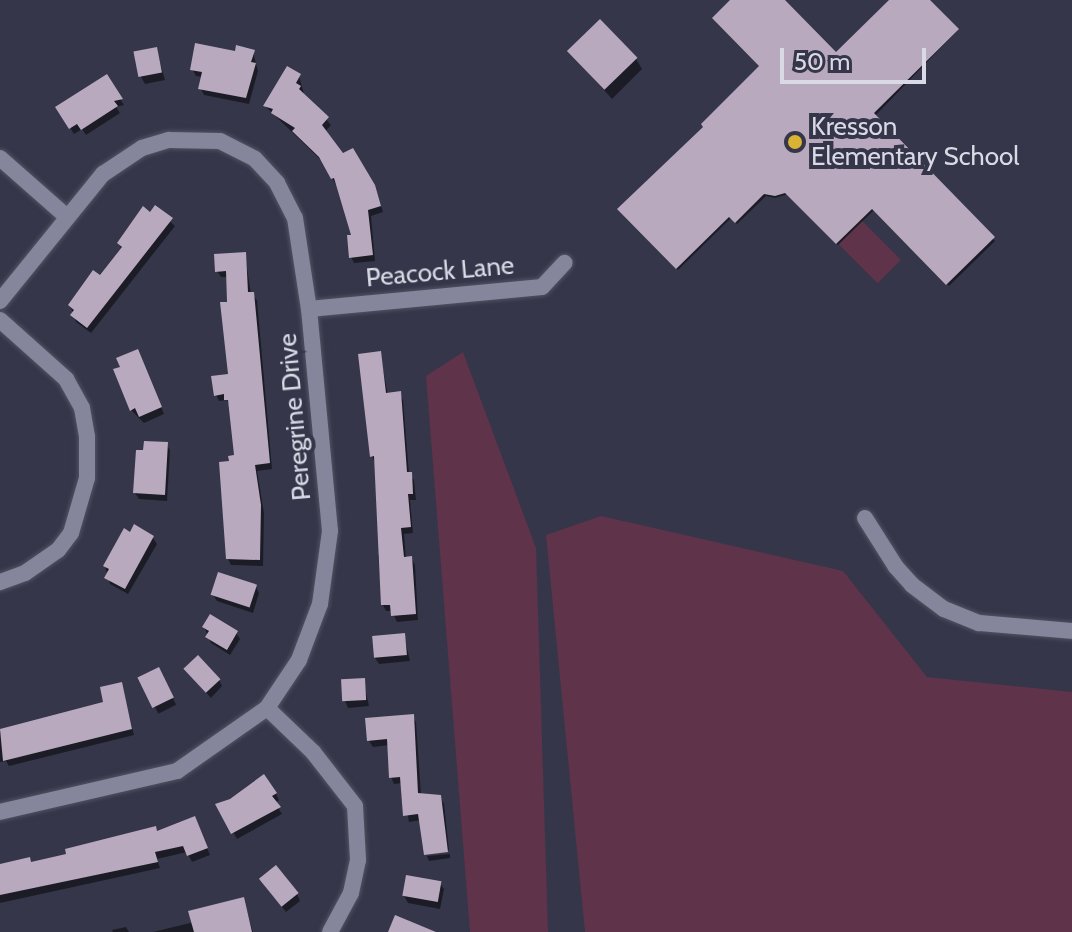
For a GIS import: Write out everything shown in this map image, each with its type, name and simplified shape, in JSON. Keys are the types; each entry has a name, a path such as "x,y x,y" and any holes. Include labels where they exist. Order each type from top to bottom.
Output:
{"street":[{"name":"Peregrine Drive","path":"0,301 103,174 142,148 169,140 220,141 255,159 277,183 295,218 309,309 330,531 320,604 299,660 267,708 177,771 0,812"},
{"path":"0,158 67,217"},
{"name":"Peacock Lane","path":"309,309 542,287 564,263"},
{"path":"0,320 66,379 82,408 87,437 87,478 71,533 58,550 25,573 0,582"},
{"path":"865,518 896,567 912,585 944,609 979,623 1072,631"},
{"path":"267,708 313,752 355,806 358,860 351,893 330,932"}],"shaded area":[{"path":"862,221 901,260 878,283 839,244"},
{"path":"463,352 536,548 548,932 470,932 426,376"},
{"path":"601,516 843,571 927,677 1072,692 1072,932 585,932 546,535"}],"building":[{"name":"Kresson Elementary School","path":"730,0 785,0 836,52 889,0 930,0 959,29 874,113 995,237 946,285 872,209 836,244 785,193 775,196 764,194 735,223 729,217 676,269 617,209 703,127 701,124 759,66 712,18"},
{"path":"600,19 638,58 604,90 567,51"},
{"path":"195,43 235,51 236,45 255,50 251,62 256,63 246,98 198,89 202,72 190,70"},
{"path":"157,47 162,73 138,77 133,52"},
{"path":"287,66 301,74 296,83 301,86 299,89 329,117 322,125 343,153 353,148 375,185 381,206 368,210 373,255 349,258 347,235 351,235 334,178 331,179 319,157 292,131 295,128 271,113 273,109 263,106"},
{"path":"107,74 123,99 114,101 118,106 81,130 77,124 69,129 55,107"},
{"path":"155,205 173,218 87,328 70,315 74,310 68,305 93,270 100,275 122,247 117,243 143,206 150,212"},
{"path":"246,252 248,292 254,292 270,463 255,465 261,505 260,560 226,559 219,462 229,461 228,456 234,455 228,400 224,400 224,394 214,396 211,376 228,374 220,302 227,302 226,271 215,272 214,254"},
{"path":"138,349 162,407 139,417 135,408 130,411 113,369 120,367 116,358"},
{"path":"381,351 386,393 401,391 407,472 412,472 413,494 408,494 411,527 401,528 404,557 412,556 416,614 391,616 390,605 381,605 374,456 370,457 358,354"},
{"path":"144,441 168,442 165,495 133,493 136,450 143,450"},
{"path":"134,524 154,536 125,589 104,578 109,569 103,566 124,528 130,532"},
{"path":"218,572 257,585 250,607 211,595"},
{"path":"210,614 238,631 227,650 205,637 209,631 202,627"},
{"path":"405,633 407,655 374,658 372,636"},
{"path":"198,655 221,679 206,693 183,669"},
{"path":"159,667 174,698 152,708 137,678"},
{"path":"365,678 366,700 342,701 341,679"},
{"path":"122,682 132,729 3,761 0,729 103,702 100,687"},
{"path":"414,714 418,793 441,795 448,852 424,855 418,814 403,816 400,777 389,778 387,739 367,741 365,718"},
{"path":"264,774 277,793 272,796 281,807 231,834 215,804 230,799"},
{"path":"195,816 208,848 187,856 183,846 155,852 158,862 0,895 0,864 30,857 31,862 66,854 65,849 156,826 157,831"},
{"path":"276,865 299,893 282,907 259,879"},
{"path":"406,875 441,881 438,902 402,896"},
{"path":"244,897 252,932 194,932 188,911"},
{"path":"395,915 436,932 388,932"}],"place":[{"name":"Kresson Elementary School","path":"795,142"}]}
